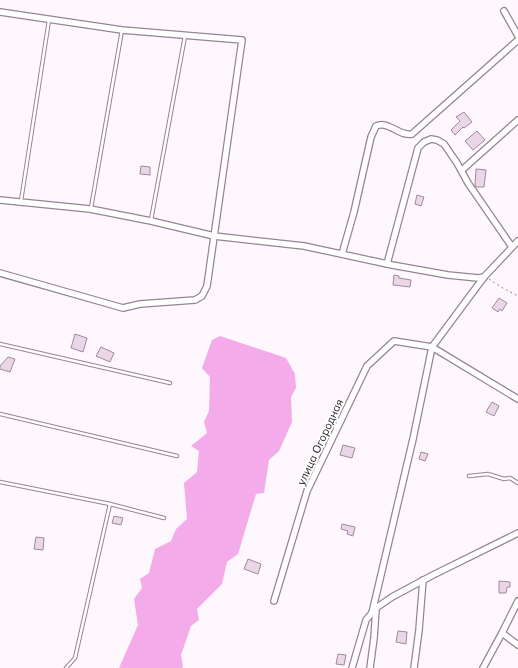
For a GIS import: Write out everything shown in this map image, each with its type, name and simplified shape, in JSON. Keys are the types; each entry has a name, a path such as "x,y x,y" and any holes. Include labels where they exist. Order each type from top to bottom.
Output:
{"street":[{"path":"504,11 518,36"},
{"path":"0,12 122,30 242,40 207,286 202,296 195,300 140,304 123,308 0,272"},
{"path":"342,254 354,212 371,137 376,126 381,124 405,134 412,134 518,40"},
{"path":"462,170 518,120"},
{"path":"387,264 418,148 424,142 429,140 437,140 442,142 447,148 462,170 468,183 512,247"},
{"path":"0,200 90,208 214,236 279,243 448,275 478,278 484,277"},
{"path":"370,668 374,638 374,611 413,440 432,347 484,277 518,241"},
{"name":"улица Огородная","path":"274,601 307,491 367,366 394,341 432,347"},
{"path":"432,347 518,399"},
{"path":"352,668 366,620 374,611 392,597 518,532"},
{"path":"414,668 423,580"},
{"path":"483,668 518,601"},
{"path":"502,634 518,645"}],"lane":[{"path":"21,201 50,19"},
{"path":"90,208 122,30"},
{"path":"151,221 185,36"},
{"path":"0,344 170,383"},
{"path":"0,414 177,456"},
{"path":"470,476 488,474 504,479 510,478 518,483"},
{"path":"0,482 110,504 164,518"},
{"path":"66,668 75,658 110,504"}],"path":[{"path":"484,277 518,296"}],"shaded area":[{"path":"220,336 286,358 295,374 296,388 291,397 292,422 279,451 269,460 264,493 256,494 238,554 227,562 222,584 197,609 199,620 191,626 181,655 182,668 119,668 138,625 134,599 142,588 140,579 149,573 155,549 171,541 176,529 187,519 184,483 197,472 199,451 191,446 207,433 204,422 209,411 210,377 202,368 212,340"}],"building":[{"path":"464,112 472,122 464,128 463,127 455,135 451,130 460,121 456,117"},
{"path":"477,131 485,140 473,150 465,141"},
{"path":"141,166 150,167 150,175 140,174"},
{"path":"476,169 486,170 484,187 476,187 475,185"},
{"path":"417,195 424,197 421,206 415,204"},
{"path":"394,275 399,276 399,278 411,280 410,287 393,285"},
{"path":"499,298 507,303 502,311 500,309 498,312 492,308"},
{"path":"75,334 87,338 83,352 71,348"},
{"path":"101,347 114,353 110,362 96,356"},
{"path":"8,357 15,359 10,372 0,369 0,366"},
{"path":"492,402 499,406 494,416 486,412"},
{"path":"343,445 355,448 352,458 340,455"},
{"path":"421,452 428,454 425,461 419,459"},
{"path":"114,516 123,518 121,525 112,523"},
{"path":"342,524 355,527 353,536 347,534 348,531 341,529"},
{"path":"36,537 44,538 43,550 34,549"},
{"path":"248,559 261,564 258,574 244,569"},
{"path":"499,581 510,582 510,587 507,587 506,593 499,593"},
{"path":"398,631 407,632 406,644 396,642"},
{"path":"338,654 346,655 344,665 336,664"}]}
